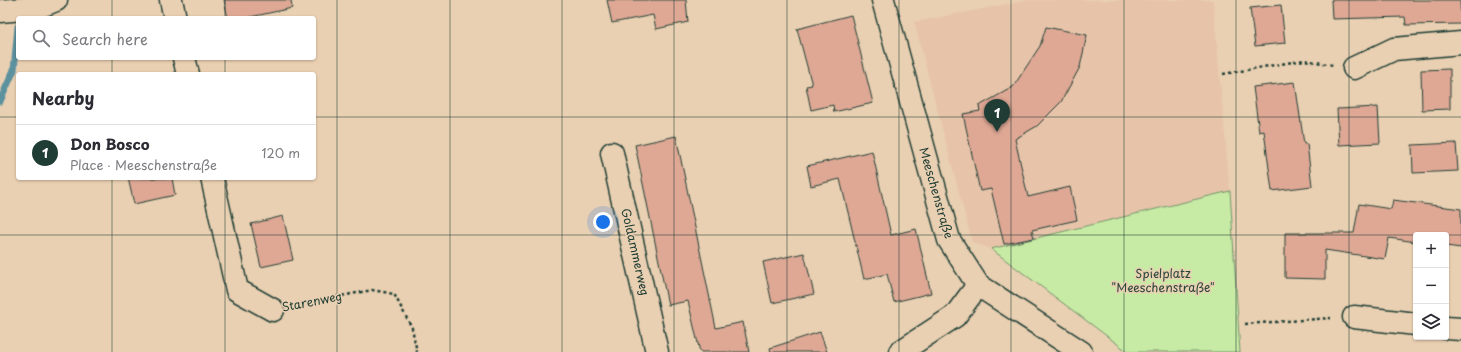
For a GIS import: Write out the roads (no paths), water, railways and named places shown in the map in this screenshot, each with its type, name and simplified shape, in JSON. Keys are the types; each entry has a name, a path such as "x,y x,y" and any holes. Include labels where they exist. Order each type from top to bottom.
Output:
{"street":[{"path":"0,11 36,8 56,0"},
{"path":"171,0 175,16"},
{"name":"Meeschenstraße","path":"883,0 949,240 978,285 1081,352"},
{"path":"1354,68 1394,50 1461,43"},
{"path":"184,60 188,72"},
{"name":"Goldammerweg","path":"612,153 657,352"},
{"name":"Starenweg","path":"212,180 237,290 273,310"},
{"path":"900,352 955,316 978,285"},
{"path":"1354,317 1413,324"},
{"path":"1449,328 1461,329"}],"waterway":[{"path":"0,101 14,70 16,48"}],"place":[{"name":"Don Bosco","path":"997,132"}],"park label":[{"name":"Spielplatz \"Meeschenstraße\"","path":"1163,281"}]}
